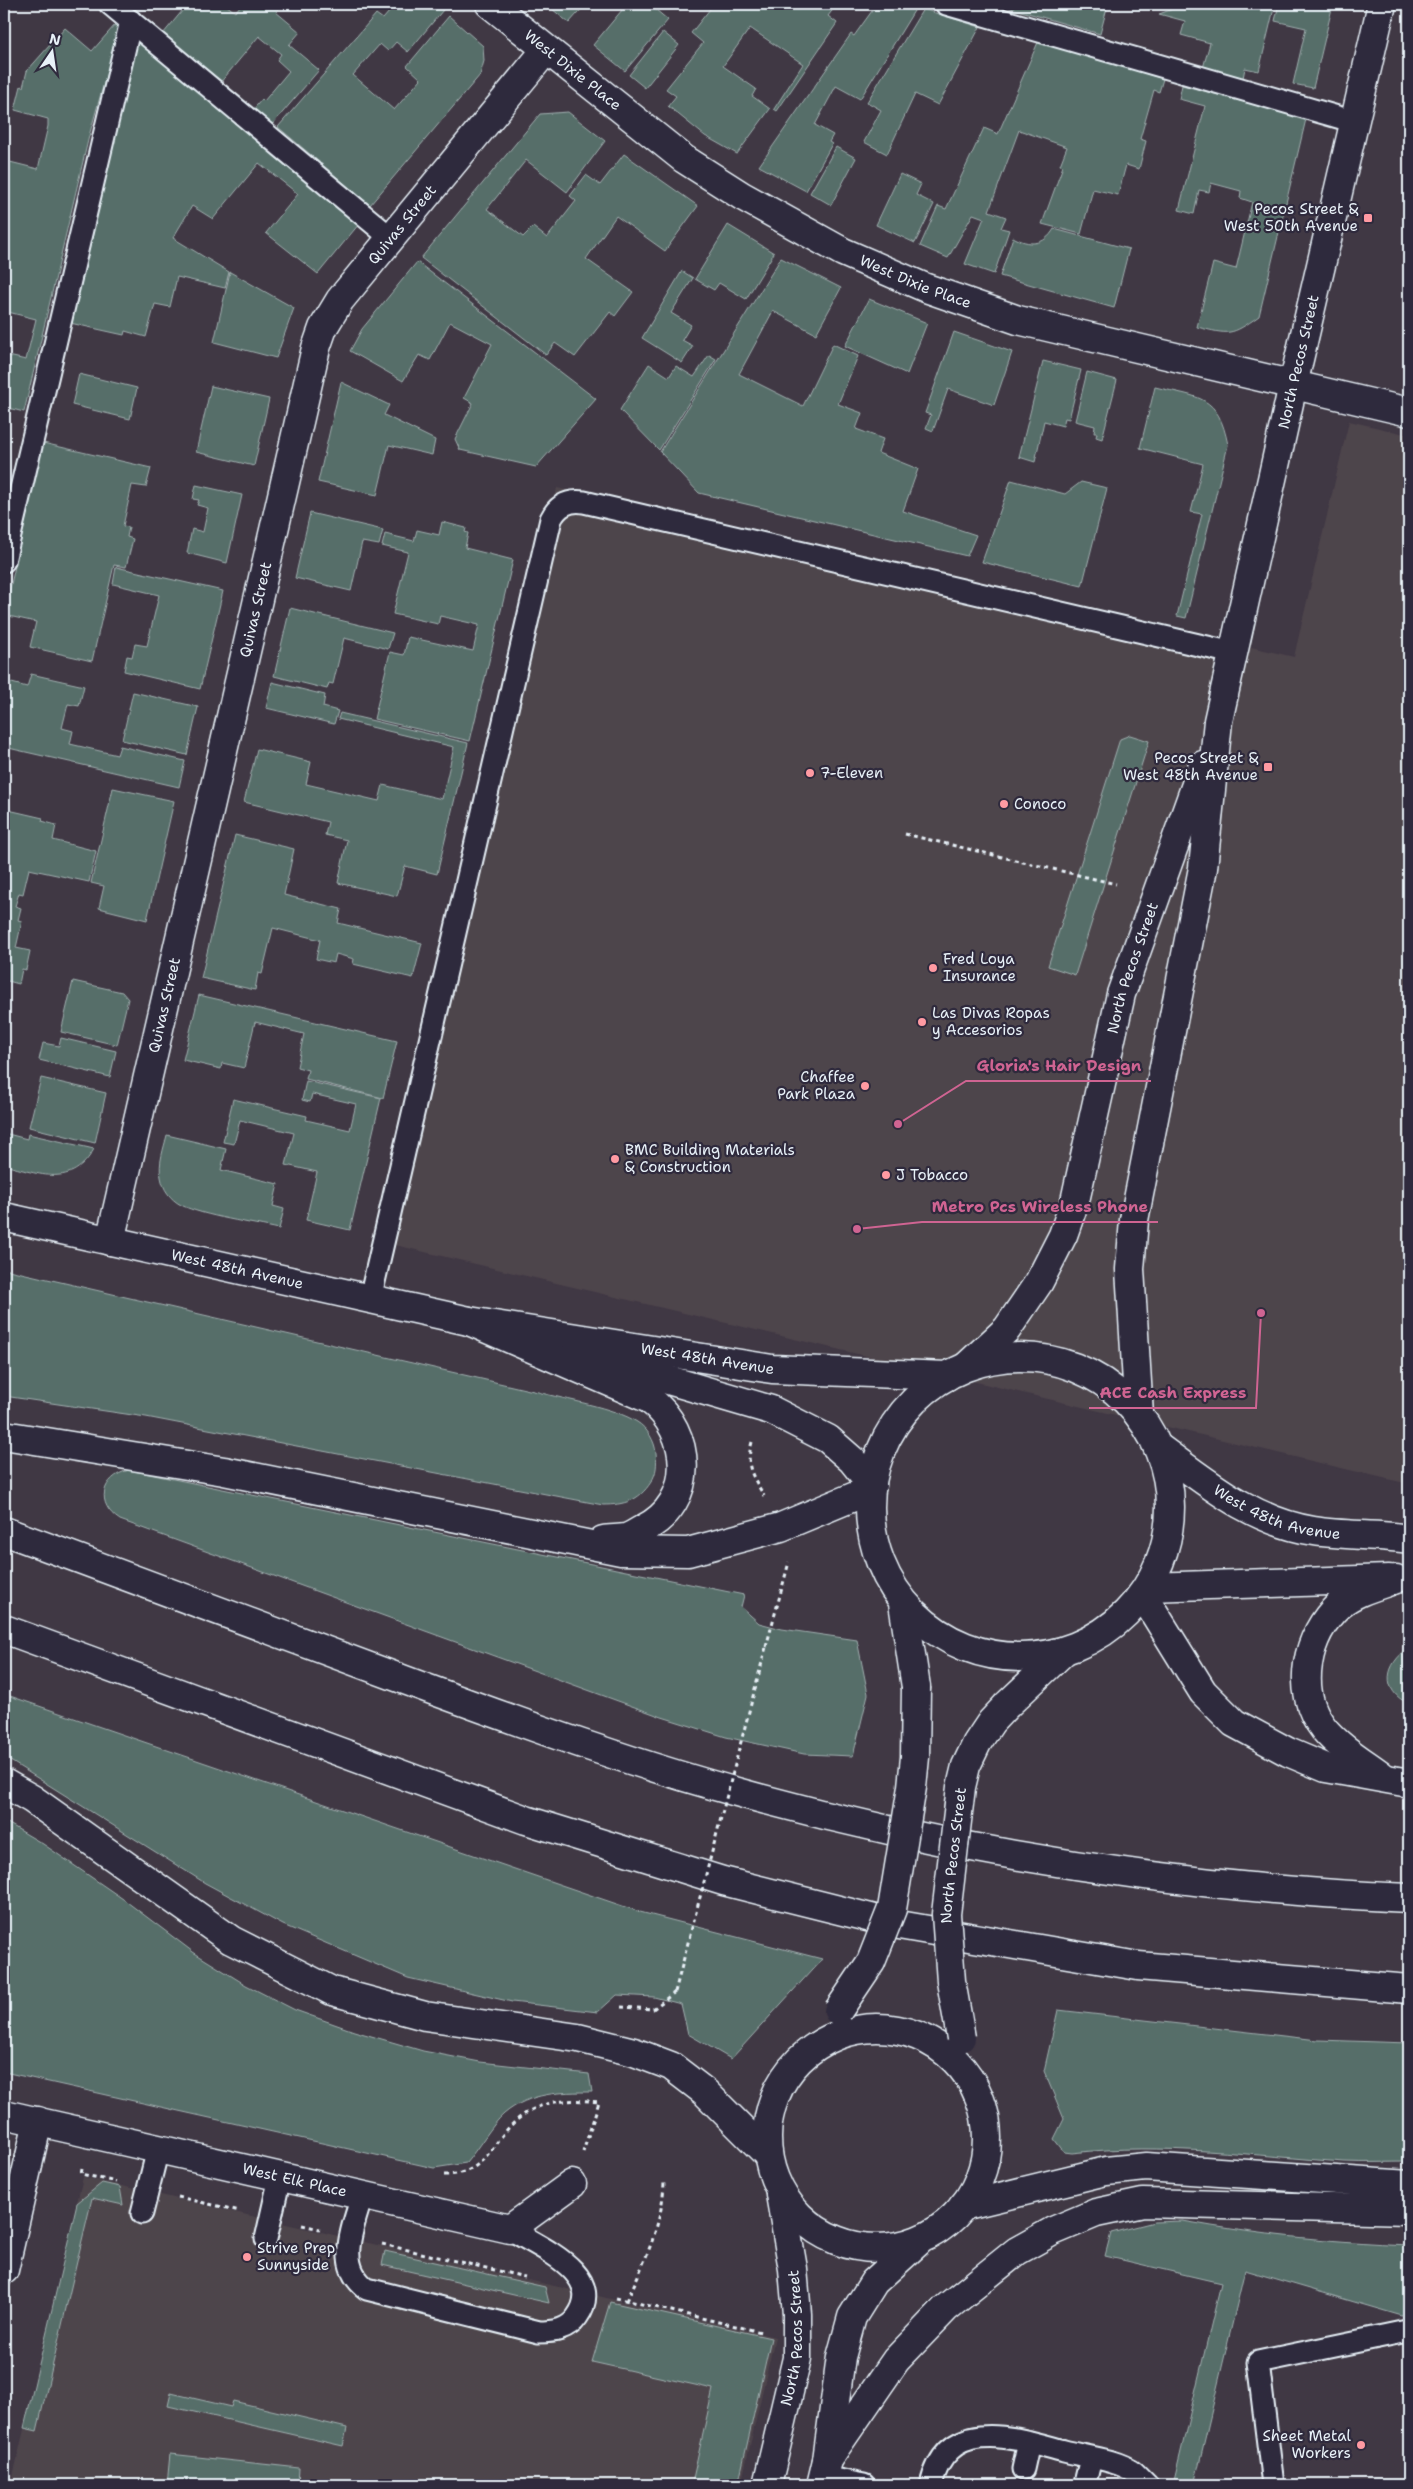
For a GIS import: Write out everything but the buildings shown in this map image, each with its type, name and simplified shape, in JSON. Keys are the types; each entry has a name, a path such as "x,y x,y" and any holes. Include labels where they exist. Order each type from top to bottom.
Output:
{"main road":[{"name":"West Dixie Place","path":"490,4 684,159 750,201 843,252 926,288 1018,320 1409,412"},
{"name":"North Pecos Street","path":"1139,1415 1130,1269 1134,1220 1203,868 1218,721 1293,385 1382,4"},
{"name":"Quivas Street","path":"110,1241 316,348 324,328 340,300 546,50"},
{"name":"North Pecos Street","path":"956,1371 1007,1330 1039,1282 1063,1235 1075,1201 1121,994 1218,721"},
{"name":"West 48th Avenue","path":"4,1217 469,1321 772,1369 956,1371"},
{"name":"West 48th Avenue","path":"469,1321 772,1410 828,1440 852,1460 871,1487"},
{"path":"469,1321 648,1399 668,1417 679,1437 683,1458 682,1480 674,1500 662,1516 650,1526 627,1538 601,1540 566,1539"},
{"path":"1003,1358 1042,1358 1079,1369 1112,1388 1139,1415 1158,1447 1169,1481 1171,1518 1164,1553 1146,1591 1120,1620 1094,1639 1063,1652 1020,1658 976,1651 936,1632 904,1603 884,1572 872,1538 871,1487 880,1450 900,1415 930,1386 956,1371 1003,1358"},
{"path":"4,1435 224,1471 622,1551 688,1552 782,1527 871,1487"},
{"name":"West 48th Avenue","path":"1158,1447 1234,1500 1259,1515 1276,1522 1315,1531 1409,1539"},
{"path":"4,1531 558,1735 742,1794 921,1837 996,1853 1068,1865 1220,1885 1409,1898"},
{"path":"1146,1591 1403,1579"},
{"path":"1398,1781 1338,1744 1323,1728 1313,1708 1307,1686 1307,1663 1320,1628 1341,1604 1362,1591 1403,1579"},
{"path":"1146,1591 1203,1692 1234,1723 1288,1752 1326,1768 1398,1781"},
{"path":"904,1603 916,1687 915,1757 912,1787 892,1909 871,1962 838,2011 803,2056 790,2069 773,2101 766,2137 768,2155 779,2190 800,2217 826,2236 857,2247 889,2248 921,2239"},
{"path":"4,1629 526,1820 732,1884 899,1925 1138,1966 1409,1989"},
{"name":"North Pecos Street","path":"978,2095 961,2038 951,1981 946,1914 960,1787 966,1766 977,1743 991,1722 1063,1652"},
{"path":"4,1783 32,1799 231,1940 332,1991 425,2016 578,2038 643,2056 671,2066 705,2092 768,2155"},
{"path":"803,2056 818,2045 851,2031 869,2028 905,2032 938,2047 965,2072 978,2095 986,2127 986,2152 980,2176 963,2206 944,2226 921,2239 874,2282 852,2317 846,2334 838,2377 824,2474"},
{"name":"West Elk Place","path":"4,2114 510,2229"},
{"path":"4,2270 38,2121"},
{"path":"963,2206 1106,2171 1146,2167 1409,2185"},
{"path":"510,2229 572,2184"},
{"name":"North Pecos Street","path":"767,2485 796,2358 798,2314 793,2269 779,2190"},
{"path":"824,2474 896,2360 946,2308 1017,2251 1053,2231 1096,2213 1143,2203 1409,2210"}],"lane":[{"path":"110,4 391,238"},
{"path":"946,4 1354,122"},
{"path":"4,561 131,21"},
{"path":"370,1299 551,519 561,506 568,502 584,502 1233,652"},
{"path":"142,2213 158,2149"},
{"path":"266,2239 280,2177"},
{"path":"362,2196 348,2250 351,2272 357,2282 367,2289 530,2329 551,2332 563,2329 574,2322 581,2311 584,2291 578,2274 570,2265 510,2229"},
{"path":"1273,2485 1258,2362 1407,2331"},
{"path":"931,2485 934,2472 944,2457 957,2446 972,2438 990,2435 1030,2442 1133,2471 1147,2485"},
{"path":"1023,2469 1030,2442"},
{"path":"1085,2483 1090,2458"},
{"path":"824,2474 864,2485"}],"path":[{"path":"905,834 1116,884"},
{"path":"747,1458 750,1471 766,1500"},
{"path":"621,2007 652,2009 675,1992 790,1556"},
{"path":"438,2176 452,2176 472,2171 518,2119 534,2109 554,2101 574,2099 599,2102 572,2184"},
{"path":"81,2174 526,2277"},
{"path":"627,2301 657,2231 664,2204 664,2181"},
{"path":"584,2291 767,2333"}],"shaded area":[{"path":"1349,421 1409,435 1409,1484 391,1244 557,488 1294,657"},
{"name":"Strive Prep Sunnyside","path":"83,2177 775,2337 741,2485 11,2485"}],"green space":[{"path":"188,4 225,4 235,12 242,4 282,4 276,12 300,32 289,45 319,70 271,126 252,111 262,99 264,101 289,71 277,60 281,54 259,36 220,83 163,34"},
{"path":"396,4 436,4 443,10 408,52 396,42 388,51 380,44 353,75 394,110 421,79 407,66 449,16 483,46 484,61 480,75 370,205 278,127 376,14 383,19"},
{"path":"546,4 586,4 569,23"},
{"path":"627,4 649,4 668,20 625,71 593,45"},
{"path":"714,4 837,4 828,16 837,23 777,111 774,109 803,64 750,28 723,66 756,89 752,96 770,109 737,154 705,136 668,106 676,96 666,89 703,43 691,33"},
{"path":"877,4 910,4 917,6 860,99 836,86 815,125 833,135 829,142 832,144 806,191 759,166 851,34 854,36"},
{"path":"997,4 1108,4 1100,34"},
{"path":"1187,4 1275,4 1259,71 1245,68 1243,78 1203,68 1210,43 1181,35 1185,21 1159,14"},
{"path":"1279,4 1333,4 1313,88 1293,84 1306,28 1275,21"},
{"path":"923,9 980,27 938,105 915,94 887,154 864,142 881,110 867,102"},
{"path":"115,25 120,26 89,136 24,412 4,407 4,355 26,360 36,319 4,311 4,171 6,161 38,169 48,126 48,119 15,110 21,86 23,87 27,71 65,28 92,51"},
{"path":"663,32 679,45 645,88 629,75"},
{"path":"137,36 359,224 318,274 266,233 298,194 259,163 213,219 192,206 173,238 229,272 225,288 177,277 170,307 155,304 146,337 125,331 124,335 70,323"},
{"path":"1039,40 1163,79 1159,92 1154,90 1140,139 1146,141 1139,169 1126,165 1118,195 1093,189 1081,234 1042,224 1063,166 1060,165 1067,147 1019,130 989,211 1006,217 1001,228 1009,230 994,274 965,264 984,218 973,214 948,258 920,246 938,206 946,209 984,128 998,134"},
{"path":"1182,85 1306,119 1259,316 1230,332 1197,327 1213,263 1236,269 1252,202 1240,198 1241,191 1211,183 1209,192 1199,190 1194,214 1179,210 1205,106 1179,99"},
{"path":"568,112 605,141 567,192 526,160 487,209 523,237 533,227 547,238 576,201 570,196 586,175 600,185 624,154 698,206 665,251 616,216 586,259 633,292 615,316 610,312 575,357 555,343 546,355 421,258 540,114"},
{"path":"836,147 856,158 831,205 810,193"},
{"path":"900,174 921,184 916,195 934,204 915,243 876,225"},
{"path":"728,225 774,253 746,299 719,283 714,290 695,279"},
{"path":"1054,229 1129,249 1114,308 1000,276 1013,237 1025,242 1036,243 1046,239"},
{"path":"781,258 841,288 816,334 773,311 739,374 803,406 833,344 858,356 838,404 862,413 856,429 883,439 878,453 918,469 903,511 976,535 967,556 699,493 660,452"},
{"path":"417,262 596,399 536,467 460,450 455,439 473,403 464,398 492,344 450,322 430,360 419,355 403,381 350,351 362,329"},
{"path":"682,271 693,278 671,313 691,325 682,340 693,346 682,363 642,338"},
{"path":"230,272 294,308 276,358 214,342"},
{"path":"869,299 927,323 907,374 845,346"},
{"path":"954,332 1012,352 994,405 948,389 933,431 926,428 931,415 925,413"},
{"path":"709,355 716,359 659,450 620,410 649,364 669,377 676,366 694,377"},
{"path":"1043,361 1081,370 1069,419 1065,418 1063,426 1044,421 1035,462 1019,457"},
{"path":"1087,372 1117,380 1102,439 1096,437 1097,433 1094,433 1095,426 1075,421"},
{"path":"79,374 137,388 130,419 72,405"},
{"path":"341,382 389,405 384,415 435,440 432,455 389,445 377,495 318,482"},
{"path":"211,386 269,399 254,466 196,452"},
{"path":"1155,387 1205,401 1219,416 1228,445 1186,618 1177,616 1202,514 1191,512 1203,464 1140,448"},
{"path":"43,443 151,468 146,487 132,485 123,526 129,527 127,537 133,539 126,567 114,565 92,661 30,647 36,622 4,615"},
{"path":"1011,480 1065,494 1081,482 1107,488 1082,586 982,562"},
{"path":"196,485 242,495 227,563 187,553 192,529 203,532 208,508 197,505 199,500 193,499"},
{"path":"310,513 383,530 379,545 362,542 351,591 295,578"},
{"path":"442,522 466,528 465,532 468,533 465,548 513,560 470,741 374,719 390,652 404,655 408,637 473,651 479,625 440,616 438,624 393,614 408,552 382,546 385,534 414,541 417,530 439,535"},
{"path":"116,567 223,591 200,689 124,671 127,656 132,657 135,644 147,646 159,595 113,584"},
{"path":"290,608 393,633 388,649 344,638 333,684 329,683 327,689 274,676"},
{"path":"31,674 84,686 79,706 68,704 62,728 73,731 70,744 117,755 120,746 185,761 179,787 4,747 4,681 27,687"},
{"path":"272,682 325,695 323,707 338,711 334,724 266,708"},
{"path":"133,692 198,707 187,755 122,740"},
{"path":"340,713 468,743 437,874 405,866 397,896 338,883 347,840 325,835 328,822 244,802 257,749 311,762 306,784 379,801 383,785 442,799 454,747 338,719"},
{"path":"1130,735 1149,741 1075,975 1048,966 1120,739"},
{"path":"113,788 174,801 147,920 99,908 104,886 91,883"},
{"path":"4,809 43,818 42,821 56,825 53,840 96,851 89,882 29,869 23,894 19,893 15,906 21,908 18,920 22,921 16,948 30,951 26,970 22,969 19,984 4,980"},
{"path":"235,835 294,849 284,895 341,909 338,923 422,943 413,978 353,964 354,959 336,954 334,963 316,959 320,940 273,928 262,974 258,973 255,990 201,978"},
{"path":"73,981 122,992 128,999 117,1045 61,1032"},
{"path":"199,995 397,1041 383,1098 306,1079 308,1070 297,1067 304,1034 255,1022 244,1068 222,1063 221,1069 183,1060"},
{"path":"61,1038 116,1051 110,1077 39,1060 43,1043 59,1046"},
{"path":"41,1078 106,1093 95,1143 29,1127"},
{"path":"306,1081 381,1098 350,1230 306,1220 317,1172 286,1165 294,1133 240,1120 234,1144 223,1142 233,1099 307,1116 306,1120 350,1130 356,1104 312,1094 310,1102 302,1100"},
{"path":"4,1133 27,1139 28,1134 94,1149 85,1162 76,1170 65,1174 54,1175 30,1172 4,1165"},
{"path":"167,1135 226,1149 221,1170 278,1184 273,1206 284,1209 279,1229 202,1213 181,1205 174,1200 163,1186 160,1172"},
{"path":"4,1269 603,1408 637,1422 647,1431 655,1448 656,1464 654,1475 651,1482 636,1498 624,1503 603,1505 146,1417 4,1396"},
{"path":"129,1470 744,1595 741,1607 759,1623 782,1629 857,1640 868,1694 853,1756 804,1754 726,1737 662,1717 120,1520 112,1514 107,1506 104,1499 105,1492 107,1485 112,1479"},
{"path":"1409,1648 1409,1704 1393,1692 1389,1677 1395,1662"},
{"path":"4,1694 640,1912 822,1959 731,2059 688,2034 681,2004 654,1997 617,1995 598,2012 512,2002 408,1978 283,1925 205,1883 4,1757"},
{"path":"4,1821 43,1844 123,1899 193,1952 246,1985 295,2010 354,2031 423,2051 480,2062 589,2074 592,2092 557,2093 524,2101 500,2118 466,2163 434,2168 4,2072"},
{"path":"1058,2010 1318,2040 1409,2043 1409,2162 1345,2162 1174,2149 1064,2152 1054,2139 1064,2119 1044,2071"},
{"path":"102,2183 120,2187 123,2205 92,2198 37,2431 24,2428 77,2203"},
{"path":"1183,2221 1296,2237 1409,2245 1409,2318 1245,2270 1194,2485 1173,2485 1221,2283 1105,2256 1111,2233 1154,2222"},
{"path":"385,2251 545,2287 549,2303 382,2265"},
{"path":"610,2302 771,2338 738,2485 692,2483 713,2389 592,2362"},
{"path":"171,2393 231,2407 233,2401 347,2428 343,2446 168,2406"},
{"path":"170,2454 299,2468 298,2485 167,2485"}],"place":[{"name":"Pecos Street & West 50th Avenue","path":"1368,218"},
{"name":"Pecos Street & West 48th Avenue","path":"1268,767"},
{"name":"7-Eleven","path":"810,773"},
{"name":"Conoco","path":"1004,804"},
{"name":"Fred Loya Insurance","path":"933,968"},
{"name":"Las Divas Ropas y Accesorios","path":"922,1022"},
{"name":"Chaffee Park Plaza","path":"865,1086"},
{"name":"Gloria's Hair Design","path":"898,1124"},
{"name":"BMC Building Materials & Construction","path":"615,1159"},
{"name":"J Tobacco","path":"886,1175"},
{"name":"Metro Pcs Wireless Phone","path":"857,1229"},
{"name":"ACE Cash Express","path":"1261,1313"},
{"name":"Strive Prep Sunnyside","path":"247,2257"},
{"name":"Sheet Metal Workers","path":"1361,2445"}]}
